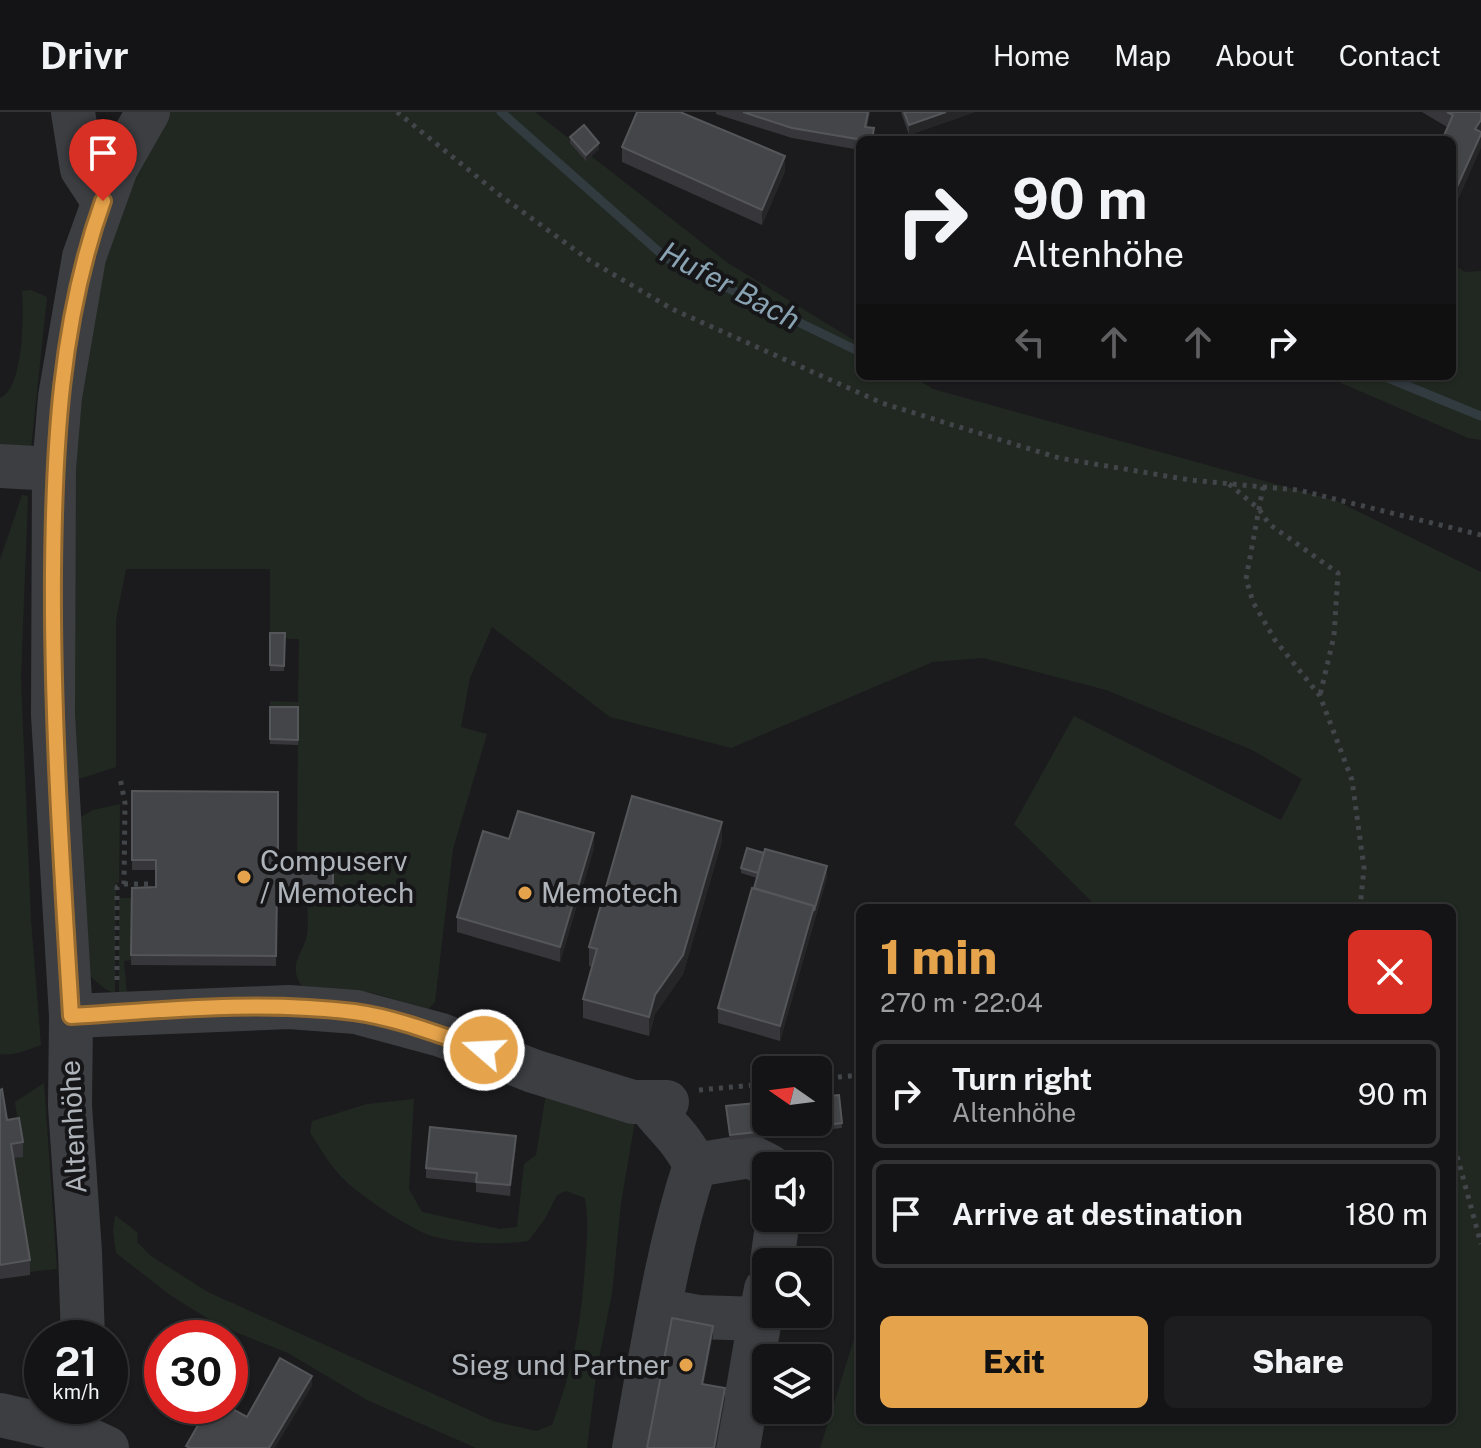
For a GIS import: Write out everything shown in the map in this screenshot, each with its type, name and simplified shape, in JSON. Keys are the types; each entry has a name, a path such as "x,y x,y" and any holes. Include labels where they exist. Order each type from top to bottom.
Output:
{"street":[{"path":"73,112 82,169 103,201"},
{"name":"Altenhöhe","path":"82,1320 70,1106 71,1016 53,715 54,469 60,397 84,257 103,201 130,140 148,112"},
{"path":"0,466 54,469"},
{"path":"71,1016 289,1007 356,1012 455,1040 533,1071 633,1102 658,1103 660,1119 684,1143 695,1165 683,1201 634,1448"},
{"path":"695,1165 752,1157"},
{"path":"660,1310 698,1317 752,1306"},
{"path":"738,1448 759,1328"},
{"path":"0,1415 84,1428"}],"path":[{"path":"397,112 501,196 589,260 672,309 882,403 1059,458 1190,480 1298,490 1481,535"},
{"path":"1229,484 1259,509 1269,524 1338,573 1334,636 1320,696"},
{"path":"1263,487 1246,579 1253,602 1275,640 1320,696 1352,780 1364,868 1360,904"},
{"path":"120,778 125,803 124,884"},
{"path":"117,1013 117,887 152,884"},
{"path":"832,1078 856,1075"},
{"path":"658,1103 694,1090 752,1085"},
{"path":"1456,1152 1481,1244"}],"shaded area":[{"path":"162,112 535,112 728,263 856,342 856,380 918,380 933,389 1337,501 1481,572 1481,1448 820,1448 828,1424 832,1424 832,1410 856,1333 856,1424 1456,1424 1456,904 1094,904 1014,824 1074,716 1281,820 1302,779 1252,750 1106,690 983,658 933,662 731,748 610,717 492,627 470,678 461,727 487,734 453,849 435,1002 428,1009 373,993 302,986 296,966 308,931 307,900 333,900 297,866 298,713 270,712 270,701 298,702 299,639 270,638 270,569 126,569 116,620 116,767 67,783 73,407 100,262"},
{"path":"1456,266 1465,272 1481,271 1481,440 1468,438 1334,380 1456,380"},
{"path":"31,290 47,297 31,449 0,449 0,398 14,381 21,350 22,291"},
{"path":"22,495 28,496 21,678 31,920 41,1045 21,1052 0,1054 0,560"},
{"path":"120,804 115,994 90,976 81,817 93,810"},
{"path":"119,898 132,898 132,960 124,961 127,995 119,993"},
{"path":"44,1083 57,1269 29,1272 11,1159 23,1156 15,1102"},
{"path":"546,1094 635,1121 587,1448 476,1448 367,1400 288,1353 248,1337 248,1320 210,1320 170,1295 116,1253 113,1231 115,1215 138,1233 137,1242 151,1256 208,1292 493,1421 536,1431 552,1425 575,1347 586,1249 585,1198 566,1191 557,1195 545,1219 528,1241 482,1243 435,1237 399,1219 345,1181 310,1133 312,1121 367,1104 414,1099 409,1189 422,1212 500,1229 517,1227 524,1164 536,1155"}],"building":[{"path":"637,112 680,112 785,156 762,210 622,147"},
{"path":"743,112 868,112 865,127 874,128 873,136 856,136 856,139 792,128"},
{"path":"904,112 946,112 909,125"},
{"path":"1447,112 1481,112 1481,120 1475,129 1481,134 1457,187 1456,136 1444,136 1453,115"},
{"path":"584,125 599,143 586,155 570,137"},
{"path":"270,633 285,633 284,666 270,665"},
{"path":"270,707 298,707 298,740 270,739"},
{"name":"Compuserv / Memotech","path":"132,791 278,792 278,856 333,856 333,890 277,890 276,956 131,955 132,888 156,887 156,860 132,860"},
{"path":"632,796 722,822 683,955 655,995 649,1017 583,999 597,949 589,947"},
{"name":"Memotech","path":"518,811 594,833 560,947 457,917 483,831 509,839"},
{"path":"747,848 764,853 758,873 741,868"},
{"path":"765,849 827,866 814,911 814,906 754,888"},
{"path":"752,888 814,906 780,1026 718,1008"},
{"path":"0,1090 7,1120 19,1118 23,1142 11,1144 30,1260 0,1265"},
{"path":"839,1095 842,1123 832,1124 832,1096"},
{"path":"752,1103 752,1133 730,1135 726,1106"},
{"path":"430,1127 516,1136 510,1185 476,1182 477,1173 426,1168"},
{"name":"Sieg und Partner","path":"672,1318 713,1326 702,1384 725,1388 714,1448 647,1448"},
{"path":"280,1358 312,1376 269,1448 186,1446 199,1424 248,1424 248,1415"}],"waterway":[{"name":"Hufer Bach","path":"501,112 666,258 856,350"},
{"name":"Hufer Bach","path":"1393,380 1481,416"}],"place":[{"name":"Compuserv / Memotech","path":"244,877"},
{"name":"Memotech","path":"525,893"},
{"name":"Sieg und Partner","path":"686,1365"}],"route":[{"path":"103,201 84,257 71,325 60,397 54,469 53,715 71,1016 289,1007 356,1012 382,1017 484,1050"}]}
